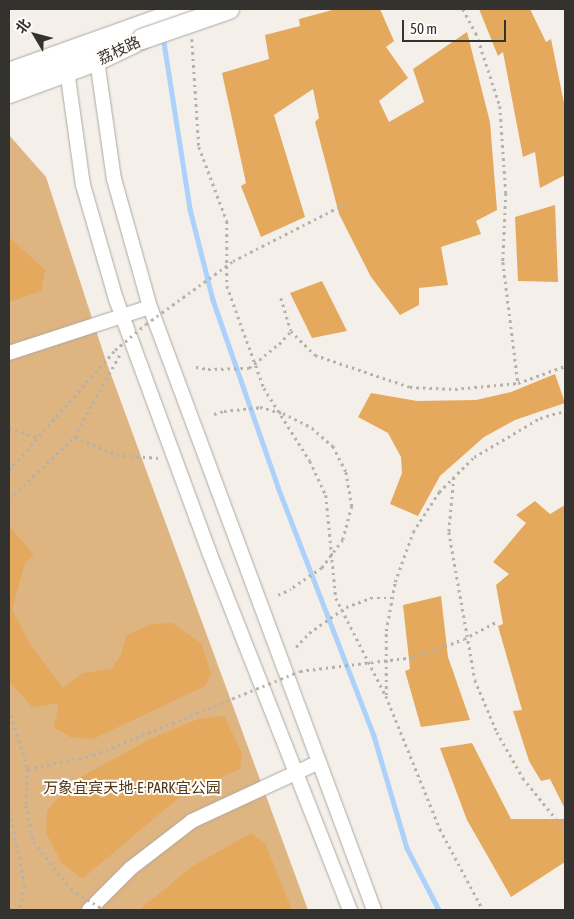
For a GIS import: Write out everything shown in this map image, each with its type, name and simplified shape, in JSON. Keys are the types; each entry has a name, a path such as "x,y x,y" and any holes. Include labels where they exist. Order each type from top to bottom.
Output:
{"street":[{"name":"荔枝路","path":"9,93 66,72 96,52 141,33 188,9"},
{"name":"荔枝路","path":"141,33 229,9"},
{"name":"荔枝路","path":"9,73 67,52 96,52"},
{"path":"67,52 66,72 83,185 94,234 121,315 350,910"},
{"path":"96,52 114,179 150,307 374,910"},
{"path":"9,353 150,307"},
{"path":"89,910 131,868 192,821 319,762"}],"path":[{"path":"463,9 476,33 500,106 506,193 503,262 518,382"},
{"path":"192,34 199,147 227,221 228,286 264,388 310,462 326,495 336,598 386,696 440,829 483,910"},
{"path":"9,470 39,438 114,350 146,324 233,262 349,202"},
{"path":"281,298 291,330 316,355 410,386 455,390 518,382 565,366"},
{"path":"196,367 208,369 249,368 280,344 291,330"},
{"path":"9,499 74,437 120,354"},
{"path":"214,414 260,407 283,413 312,428 333,446 346,472 352,506 343,540 322,568 291,589 278,595"},
{"path":"386,696 386,631 392,598 413,532 440,492 454,477 507,435 540,418 565,411"},
{"path":"9,428 39,438"},
{"path":"74,437 116,455 160,458"},
{"path":"454,477 449,532 475,680 497,732 524,778 565,830"},
{"path":"296,647 309,633 346,607 371,598 392,598"},
{"path":"28,769 94,755 300,671 414,657 464,639 498,621"},
{"path":"9,709 28,769 26,805 34,842 71,889 105,910"},
{"path":"9,806 25,886 19,910"}],"green space":[{"name":"万象宜宾天地-E·PARK宜公园","path":"9,135 46,177 106,361 308,910 9,910"}],"building":[{"path":"336,9 380,9 394,41 386,47 408,78 379,101 389,122 424,102 413,69 467,32 490,122 497,210 476,221 481,234 441,247 448,285 419,288 419,305 400,315 371,277 339,214 315,122 319,118 313,89 274,115 305,217 261,237 241,186 246,183 222,73 269,59 265,35 300,26 299,19"},
{"path":"479,9 530,9 546,42 551,39 565,108 565,175 540,188 535,152 523,157 503,52 498,56"},
{"path":"555,205 558,282 518,281 515,217"},
{"path":"9,237 45,270 41,291 9,302"},
{"path":"322,281 347,331 312,338 290,293"},
{"path":"555,374 565,403 515,420 484,437 440,476 418,516 390,504 402,473 401,457 388,433 358,417 371,393 417,401 476,400 511,392"},
{"path":"535,501 550,514 565,505 565,809 550,779 541,781 529,761 513,711 522,710 498,626 503,624 496,585 509,574 493,562 526,523 516,515"},
{"path":"9,526 34,555 25,563 12,610 30,644 63,688 83,673 111,669 121,655 126,636 151,624 172,623 201,643 211,674 205,686 93,739 70,737 54,727 59,703 32,707 9,681"},
{"path":"441,596 448,657 470,720 421,727 405,671 410,669 403,605"},
{"path":"224,716 242,753 240,769 182,795 82,879 61,862 46,833 47,811 70,783 152,738 198,719"},
{"path":"472,743 511,819 565,819 565,862 511,897 467,820 440,748"},
{"path":"251,833 265,843 292,910 139,910 193,866"}],"waterway":[{"path":"163,36 190,209 213,300 278,487 374,736 407,848 439,910"}]}
